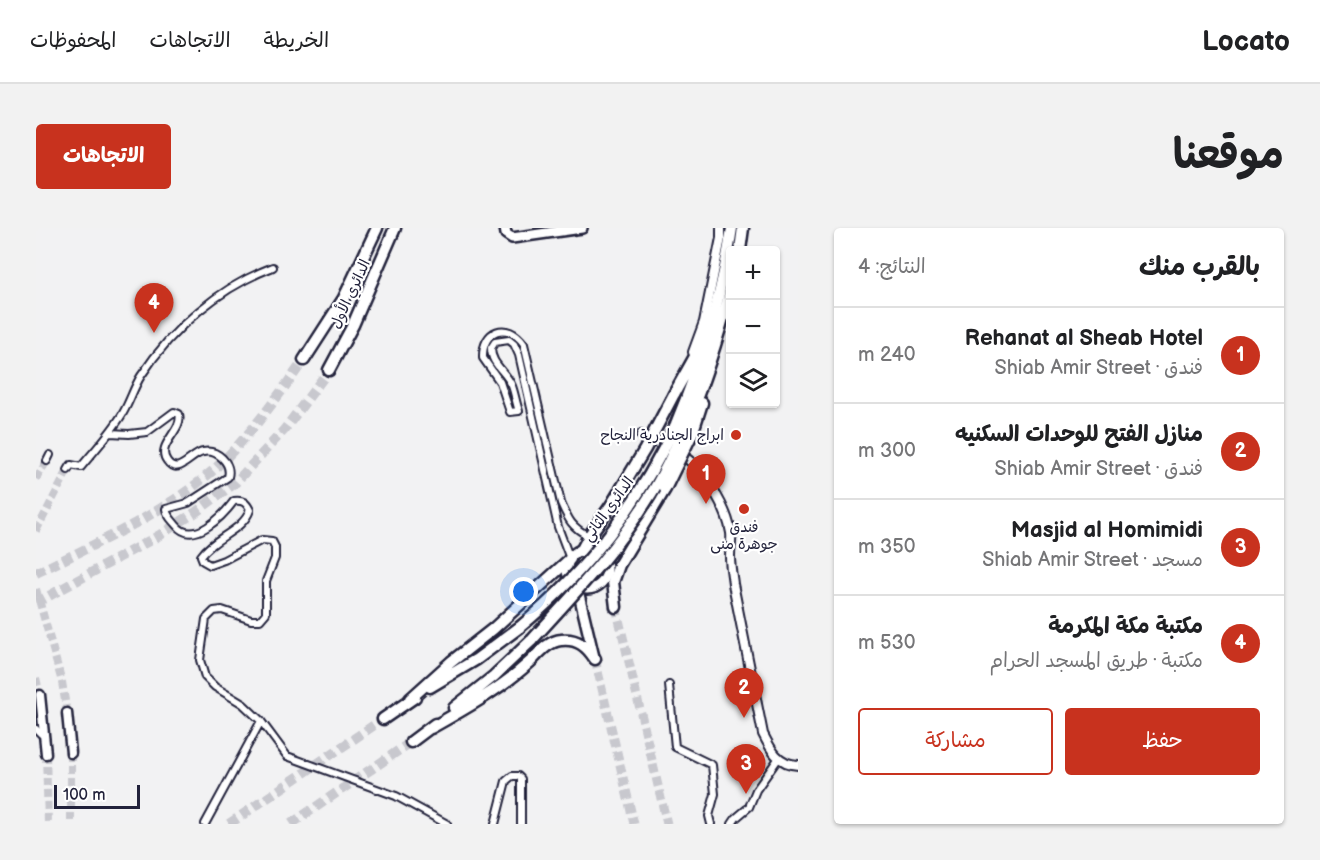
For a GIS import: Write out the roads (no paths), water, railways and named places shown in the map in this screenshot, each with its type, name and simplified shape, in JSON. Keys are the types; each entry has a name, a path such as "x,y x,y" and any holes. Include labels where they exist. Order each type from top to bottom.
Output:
{"highway":[{"name":"الدائري الأول","path":"304,360 344,298 377,228"},
{"name":"الدائري الأول","path":"329,370 353,325 395,228"},
{"name":"الدائري الثاني","path":"732,228 734,246"},
{"name":"الدائري الثاني","path":"737,246 743,228"},
{"name":"الدائري الثاني","path":"411,742 494,676 532,640 583,585 652,493 684,429 694,382 726,280"},
{"path":"616,607 613,582 619,565 665,489 684,429 711,379 728,300"},
{"path":"581,551 645,449 688,366 711,328"},
{"name":"الدائري الثاني","path":"383,718 477,659 544,607 610,534 684,429"},
{"path":"410,699 451,662 493,629 570,559"},
{"path":"430,728 489,695 518,673 552,642 570,639 584,644 595,659"}],"main road":[{"path":"504,229 506,234 512,238 582,228"},
{"path":"606,575 594,588 582,589 569,577 567,571 570,559 581,551 598,553 605,563 606,575 616,607"},
{"path":"577,586 595,659"},
{"path":"40,695 46,754"},
{"path":"67,713 71,753"}],"street":[{"path":"688,366 704,322 721,228"},
{"path":"70,467 81,467 110,433 124,412 140,377 177,330 210,300 273,267"},
{"path":"570,559 558,526 519,355 514,344 509,340 495,342 491,348 493,361 506,374 512,386 519,411 510,412 500,382 483,358 486,340 492,333 509,331 517,334 524,344 561,503 570,523 577,530 589,536"},
{"path":"110,433 141,434 174,412 179,414 180,423 164,448 168,463 182,466 196,455 210,452 220,456 228,464 230,470 228,477 188,503 166,509 167,513 180,530 189,534 199,532 225,514 234,501 241,500 247,503 250,510 247,518 206,548 201,556 203,561 210,565 262,540 272,542 275,547 275,558 266,581 266,614 260,620 251,620 222,610 214,611 206,619 200,660 206,677 216,687 243,704 261,721 287,756 396,796 447,824"},
{"path":"641,435 688,458 723,507 731,533 730,560 733,584 763,734 778,759 797,765 798,756"},
{"path":"669,685 675,747 712,765 715,794 709,816 711,824"},
{"path":"204,824 261,721"},
{"path":"36,729 45,735"},
{"path":"732,824 749,807 756,790 778,759"},
{"path":"495,824 506,781 512,776 518,776 521,779 521,824"}],"tunnel":[{"path":"36,573 134,524 183,494 204,478 246,437 304,360"},
{"path":"36,603 158,536 235,483 284,430 329,370"},
{"path":"36,479 47,461"},
{"path":"36,531 68,470"},
{"path":"36,589 62,682 67,713"},
{"path":"616,607 667,824"},
{"path":"595,659 634,824"},
{"path":"36,678 40,695"},
{"path":"229,824 383,719"},
{"path":"291,824 411,742"},
{"path":"71,753 71,824"},
{"path":"46,754 48,824"}],"place":[{"name":"مكتبة مكة المكرمة","path":"154,333"},
{"name":"ابراج الجنادرية النجاح","path":"736,435"},
{"name":"Rehanat al Sheab Hotel","path":"706,504"},
{"name":"فندق جوهرة منى","path":"744,509"},
{"name":"منازل الفتح للوحدات السكنيه","path":"744,718"},
{"name":"Masjid al Homimidi","path":"746,794"}]}
